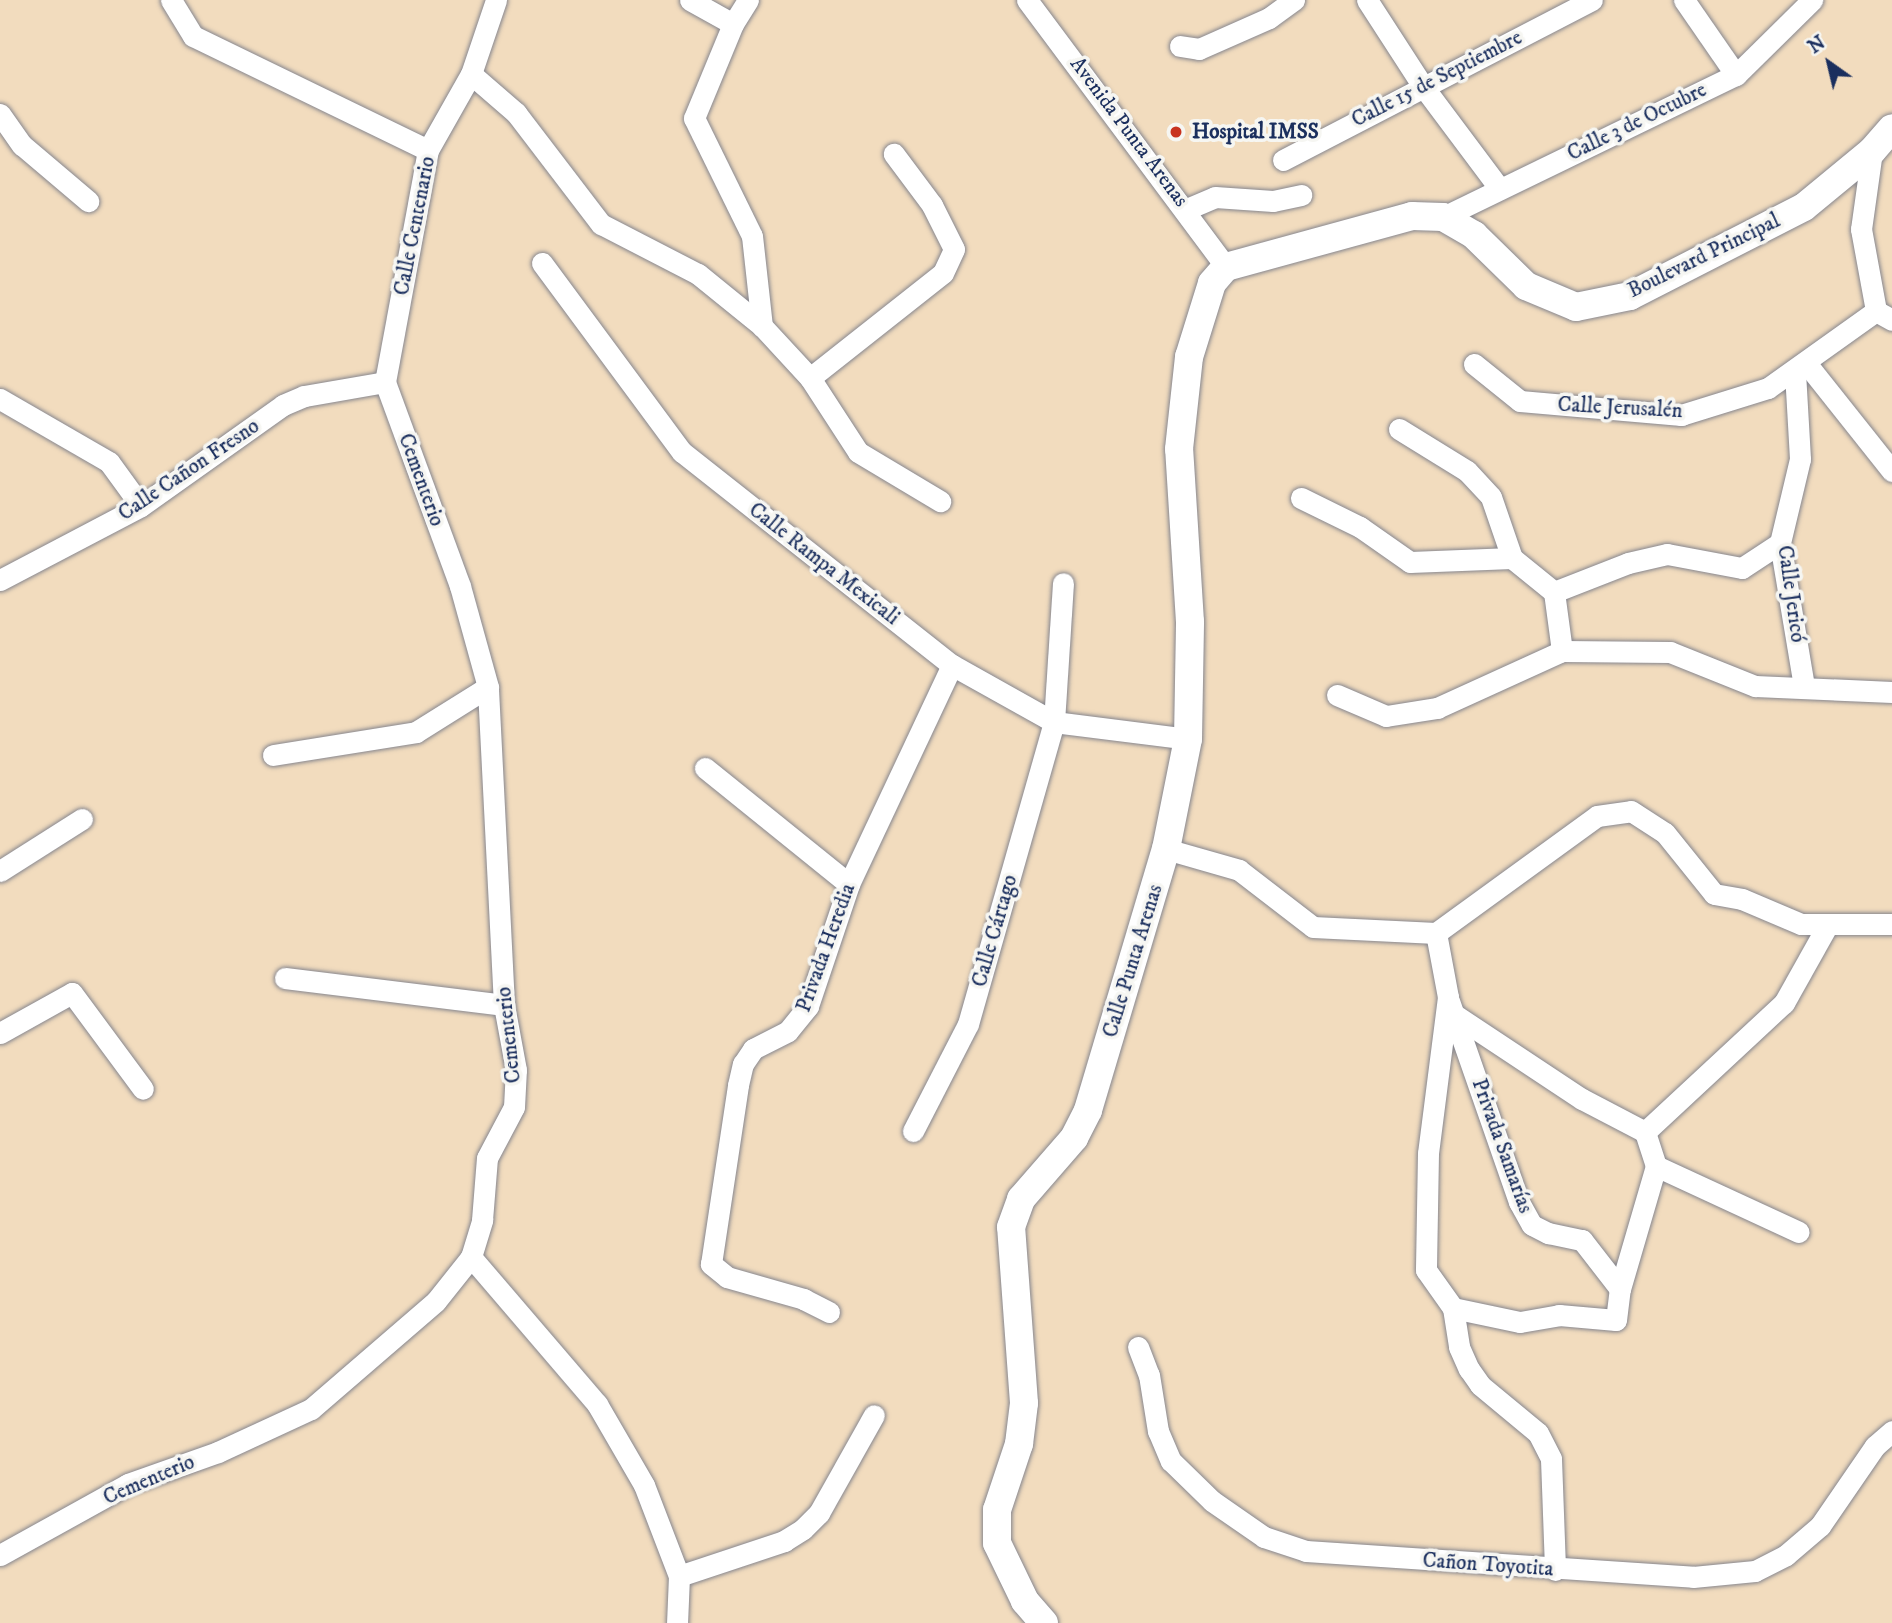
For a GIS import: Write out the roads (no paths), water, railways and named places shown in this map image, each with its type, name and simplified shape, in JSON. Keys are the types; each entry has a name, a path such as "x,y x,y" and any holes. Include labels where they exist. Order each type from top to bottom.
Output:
{"street":[{"path":"171,0 193,36 428,150"},
{"name":"Calle Centenario","path":"385,382 428,150 471,74 496,0"},
{"path":"690,0 733,24"},
{"path":"748,0 733,24 694,118 752,236 762,326"},
{"name":"Avenida Punta Arenas","path":"1027,0 1187,209 1226,267"},
{"path":"1180,46 1199,49 1269,18 1293,0"},
{"path":"1367,0 1422,85 1499,188"},
{"name":"Calle 15 de Septiembre","path":"1283,159 1422,85 1592,0"},
{"path":"1684,0 1735,75"},
{"name":"Calle 3 de Octubre","path":"1443,217 1735,75 1812,0"},
{"path":"471,74 516,113 601,224 698,274 762,326 810,378 858,452 940,501"},
{"path":"0,114 22,145 88,201"},
{"name":"Boulevard Principal","path":"1443,217 1474,235 1526,286 1576,307 1630,296 1793,213 1871,151 1892,128"},
{"path":"1871,151 1861,229 1884,315"},
{"path":"810,378 943,273 954,249 932,205 894,154"},
{"path":"1187,209 1215,197 1273,201 1301,195"},
{"path":"1226,267 1412,216 1443,217"},
{"name":"Calle Rampa Mexicali","path":"542,263 682,452 952,665 1054,722 1188,739"},
{"name":"Calle Punta Arenas","path":"1044,1623 1022,1612 997,1543 997,1510 1019,1444 1024,1402 1011,1227 1021,1199 1074,1138 1088,1110 1166,849 1188,739 1190,622 1179,449 1189,357 1212,284 1226,267"},
{"name":"Calle Jerusalén","path":"1474,365 1520,401 1681,415 1768,388 1884,315"},
{"path":"1800,368 1892,471"},
{"name":"Calle Jericó","path":"1800,368 1800,459 1780,543 1804,687"},
{"name":"Calle Cañon Fresno","path":"0,579 141,506 283,405 304,396 385,382"},
{"name":"Cementerio","path":"0,1555 128,1484 218,1452 311,1409 436,1301 471,1257 482,1220 487,1158 514,1107 516,1070 504,1005 488,687 460,586 385,382"},
{"path":"0,399 109,463 141,506"},
{"path":"1399,429 1467,471 1491,497 1512,558 1554,592 1562,651"},
{"path":"1301,498 1360,527 1410,562 1512,558"},
{"path":"1554,592 1628,563 1667,554 1742,568 1780,543"},
{"name":"Calle Cártago","path":"913,1130 968,1024 1054,722 1063,583"},
{"path":"1337,695 1386,716 1437,708 1562,651 1670,652 1755,686 1892,692"},
{"name":"Privada Heredia","path":"829,1312 804,1299 727,1277 711,1264 743,1064 753,1049 800,1021 849,884 952,665"},
{"path":"273,755 415,732 488,687"},
{"path":"705,768 849,884"},
{"path":"1166,849 1240,870 1313,927 1436,933 1597,816 1631,811 1665,833 1714,894 1742,899 1801,924 1892,924"},
{"path":"0,871 82,819"},
{"path":"1645,1132 1784,1003 1827,926"},
{"path":"1436,933 1452,1006 1429,1153 1426,1270 1453,1308 1459,1348 1469,1369 1480,1385 1538,1433 1551,1459 1555,1570"},
{"path":"285,978 504,1005"},
{"path":"0,1033 72,993 143,1089"},
{"path":"1452,1006 1582,1099 1645,1132 1656,1166 1620,1289 1616,1320 1559,1315 1520,1322 1453,1308"},
{"name":"Privada Samarías","path":"1452,1006 1519,1202 1532,1224 1583,1240 1620,1289"},
{"path":"1656,1166 1800,1232"},
{"path":"471,1257 597,1404 644,1485 679,1576 677,1623"},
{"name":"Cañon Toyotita","path":"1138,1347 1149,1375 1158,1431 1171,1461 1212,1501 1264,1537 1306,1551 1555,1570 1693,1577 1755,1571 1786,1555 1820,1526 1875,1446 1892,1431"},
{"path":"679,1576 784,1541 803,1529 819,1513 874,1415"}],"place":[{"name":"Hospital IMSS","path":"1176,132"}]}
